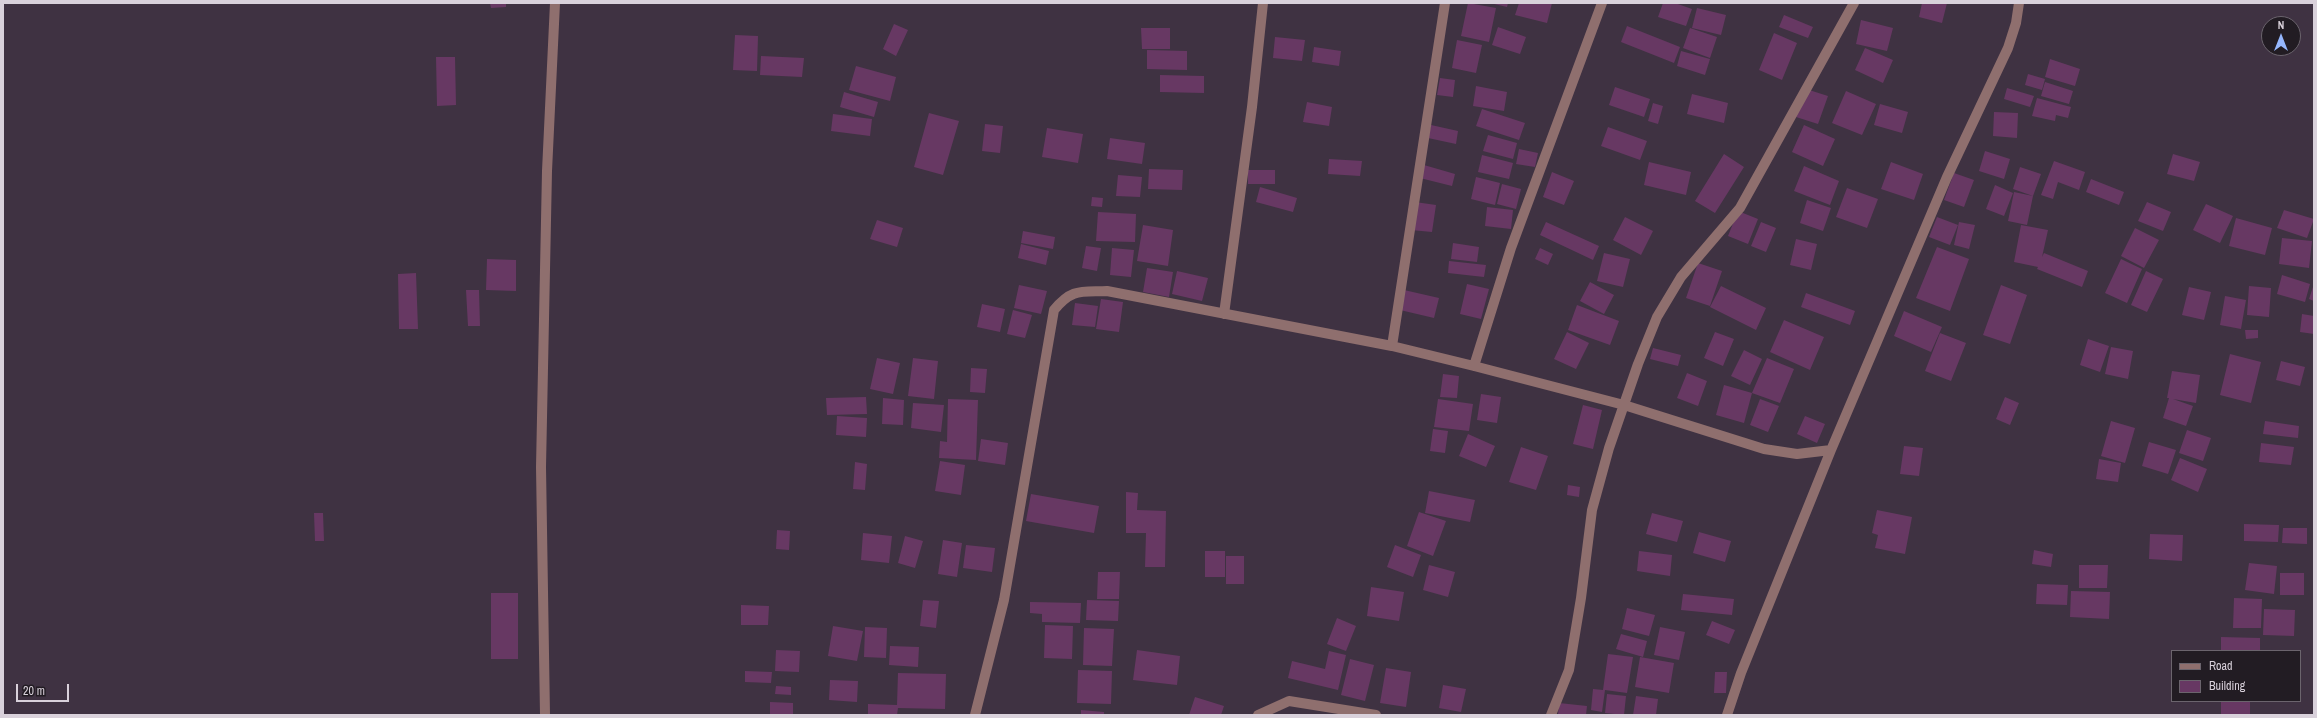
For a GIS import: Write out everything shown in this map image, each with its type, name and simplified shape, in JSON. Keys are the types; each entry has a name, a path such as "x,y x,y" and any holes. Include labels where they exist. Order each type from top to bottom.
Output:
{"street":[{"path":"545,715 541,459 547,171 555,3"},
{"path":"1224,314 1252,107 1263,3"},
{"path":"1392,346 1445,3"},
{"path":"1474,366 1511,248 1602,3"},
{"path":"1551,715 1569,670 1581,598 1592,510 1609,448 1657,317 1682,276 1740,208 1854,3"},
{"path":"1727,715 1741,673 1831,450 1948,176 2008,48 2016,22 2019,3"},
{"path":"975,715 1004,600 1054,310 1065,297 1079,292 1107,291 1392,346 1624,405 1764,449 1797,454 1831,450"},
{"path":"1258,715 1288,701 1376,715"}],"building":[{"path":"490,3 506,3 506,7 491,8"},
{"path":"1468,3 1496,8 1489,42 1461,36"},
{"path":"1490,3 1508,3 1507,7"},
{"path":"1519,3 1552,3 1547,23 1515,15"},
{"path":"1663,3 1675,3 1692,9 1686,26 1658,17"},
{"path":"1922,3 1947,3 1942,23 1919,17"},
{"path":"1697,8 1726,15 1721,35 1692,28"},
{"path":"1784,15 1813,27 1808,38 1779,27"},
{"path":"1861,20 1893,28 1887,51 1856,44"},
{"path":"894,24 908,30 896,56 883,49"},
{"path":"1627,26 1680,47 1674,63 1621,42"},
{"path":"1498,27 1526,37 1520,54 1492,45"},
{"path":"1141,28 1170,28 1170,49 1142,49"},
{"path":"1690,28 1717,37 1710,58 1683,48"},
{"path":"1774,33 1797,43 1782,80 1759,70"},
{"path":"735,35 758,36 757,71 733,70"},
{"path":"1275,37 1305,40 1302,61 1273,58"},
{"path":"1457,40 1482,45 1476,73 1452,68"},
{"path":"1314,47 1341,51 1339,66 1312,62"},
{"path":"1865,48 1893,60 1883,83 1855,70"},
{"path":"1147,50 1187,51 1187,70 1147,69"},
{"path":"1681,51 1710,59 1705,75 1677,66"},
{"path":"761,56 804,58 802,77 760,75"},
{"path":"436,57 455,57 456,105 437,106"},
{"path":"2050,59 2080,69 2075,86 2045,77"},
{"path":"856,66 896,77 890,101 849,90"},
{"path":"2028,74 2045,79 2042,90 2025,85"},
{"path":"1160,75 1204,76 1204,93 1160,92"},
{"path":"1440,78 1455,80 1453,97 1437,95"},
{"path":"2045,82 2073,91 2069,104 2041,96"},
{"path":"1476,86 1507,92 1504,111 1473,106"},
{"path":"1615,87 1650,99 1644,117 1609,105"},
{"path":"2007,88 2034,96 2030,107 2004,99"},
{"path":"1806,89 1828,96 1818,124 1796,117"},
{"path":"1846,91 1876,104 1862,135 1832,123"},
{"path":"844,92 878,102 874,117 840,107"},
{"path":"1692,94 1728,103 1724,123 1687,114"},
{"path":"2037,98 2071,107 2068,118 2056,115 2055,121 2032,116"},
{"path":"1307,102 1332,107 1329,126 1303,122"},
{"path":"1653,103 1663,106 1658,124 1648,121"},
{"path":"1880,104 1908,112 1902,133 1874,125"},
{"path":"1482,109 1525,123 1519,140 1476,126"},
{"path":"1994,112 2018,113 2017,138 1993,136"},
{"path":"929,113 959,121 943,175 914,167"},
{"path":"833,114 872,119 870,136 831,131"},
{"path":"985,124 1003,126 1000,153 982,151"},
{"path":"1431,125 1458,131 1456,144 1428,138"},
{"path":"1804,125 1835,139 1823,166 1792,152"},
{"path":"1608,127 1647,141 1640,160 1601,146"},
{"path":"1047,128 1083,134 1078,163 1042,157"},
{"path":"1488,135 1517,143 1513,159 1483,151"},
{"path":"1110,138 1145,143 1142,164 1107,159"},
{"path":"1519,149 1538,153 1535,167 1516,164"},
{"path":"1985,151 2010,159 2004,179 1979,171"},
{"path":"1724,154 1744,167 1715,213 1695,201"},
{"path":"2173,154 2200,162 2194,181 2167,174"},
{"path":"1482,155 1513,163 1509,179 1478,172"},
{"path":"1329,159 1362,161 1360,176 1328,174"},
{"path":"2054,161 2085,172 2079,190 2058,182 2053,199 2041,195"},
{"path":"1649,162 1691,172 1686,195 1644,185"},
{"path":"1891,162 1923,174 1914,200 1881,189"},
{"path":"1424,165 1455,174 1452,186 1420,178"},
{"path":"1804,166 1839,181 1830,205 1794,191"},
{"path":"2020,167 2041,174 2033,196 2013,189"},
{"path":"1149,169 1183,170 1182,190 1148,189"},
{"path":"1248,170 1275,170 1275,184 1248,184"},
{"path":"1552,172 1574,181 1564,205 1543,197"},
{"path":"1954,173 1974,180 1964,207 1944,200"},
{"path":"1118,175 1142,177 1140,197 1116,196"},
{"path":"1476,177 1500,183 1495,205 1471,199"},
{"path":"2091,179 2124,192 2119,205 2086,192"},
{"path":"1502,184 1521,189 1516,209 1497,204"},
{"path":"1995,185 2013,193 2004,216 1986,209"},
{"path":"1260,187 1297,198 1293,212 1256,202"},
{"path":"1847,188 1878,199 1867,228 1836,217"},
{"path":"2014,192 2033,196 2027,225 2008,221"},
{"path":"1092,197 1103,198 1102,207 1091,206"},
{"path":"1807,200 1831,208 1823,231 1800,223"},
{"path":"1415,202 1436,205 1432,232 1411,230"},
{"path":"2147,202 2171,212 2163,231 2138,221"},
{"path":"2206,204 2233,216 2220,243 2193,230"},
{"path":"1487,207 1513,210 1511,229 1485,226"},
{"path":"2284,210 2314,219 2307,238 2277,228"},
{"path":"1738,211 1758,219 1748,244 1728,236"},
{"path":"1098,212 1136,214 1135,242 1096,241"},
{"path":"1625,217 1653,231 1641,255 1613,240"},
{"path":"1937,217 1958,225 1950,245 1929,237"},
{"path":"2236,218 2272,228 2265,255 2229,246"},
{"path":"877,220 903,228 897,247 870,239"},
{"path":"1546,222 1599,246 1593,260 1540,235"},
{"path":"1761,222 1776,228 1766,252 1751,246"},
{"path":"1959,222 1975,225 1969,249 1954,245"},
{"path":"1143,225 1173,230 1168,266 1137,261"},
{"path":"2021,225 2048,230 2042,257 2044,253 2088,271 2082,287 2037,269 2038,267 2014,262"},
{"path":"2135,228 2159,240 2144,268 2121,256"},
{"path":"1023,231 1055,237 1053,249 1021,243"},
{"path":"2282,238 2312,241 2309,268 2279,264"},
{"path":"1796,239 1817,244 1811,270 1790,265"},
{"path":"1453,243 1479,247 1477,262 1451,259"},
{"path":"1021,244 1049,251 1046,265 1018,258"},
{"path":"1086,246 1101,248 1097,271 1082,268"},
{"path":"1937,247 1969,259 1950,311 1916,298"},
{"path":"1112,248 1134,250 1131,277 1110,275"},
{"path":"1540,248 1553,254 1548,265 1535,259"},
{"path":"1604,253 1630,259 1623,287 1597,281"},
{"path":"487,259 516,260 516,291 486,290"},
{"path":"2121,259 2142,269 2127,303 2105,293"},
{"path":"1449,261 1486,265 1484,277 1448,273"},
{"path":"1698,263 1722,271 1710,306 1686,298"},
{"path":"1147,268 1173,272 1169,297 1143,292"},
{"path":"1177,271 1208,278 1202,301 1172,294"},
{"path":"2146,271 2163,279 2147,312 2131,305"},
{"path":"416,273 418,329 399,329 398,274"},
{"path":"2282,275 2310,284 2305,302 2277,294"},
{"path":"1590,282 1614,295 1604,314 1580,301"},
{"path":"1467,284 1489,289 1481,319 1460,314"},
{"path":"1019,285 1047,291 1041,314 1014,308"},
{"path":"2001,285 2027,295 2010,344 1983,335"},
{"path":"1721,286 1766,308 1756,330 1710,307"},
{"path":"2249,286 2271,288 2269,317 2247,315"},
{"path":"2189,287 2211,292 2204,320 2182,315"},
{"path":"2314,287 2314,301 2309,299"},
{"path":"466,290 479,290 480,326 468,326"},
{"path":"1404,290 1439,298 1434,318 1400,310"},
{"path":"1806,293 1855,311 1850,325 1801,307"},
{"path":"2225,296 2246,300 2241,329 2220,325"},
{"path":"1101,299 1123,302 1119,332 1096,329"},
{"path":"1075,303 1098,306 1095,327 1072,325"},
{"path":"982,304 1005,309 1000,332 977,327"},
{"path":"1577,305 1619,321 1610,345 1568,330"},
{"path":"1013,310 1032,315 1025,338 1007,334"},
{"path":"1904,311 1942,327 1931,352 1894,336"},
{"path":"2302,314 2314,316 2314,334 2300,332"},
{"path":"1784,320 1824,337 1810,370 1770,352"},
{"path":"2245,330 2258,330 2258,338 2246,339"},
{"path":"1567,332 1589,343 1576,369 1554,359"},
{"path":"1715,332 1734,339 1723,366 1704,358"},
{"path":"1940,333 1966,343 1951,381 1925,371"},
{"path":"2088,339 2109,346 2100,372 2080,365"},
{"path":"2111,347 2133,351 2128,379 2105,374"},
{"path":"1653,348 1681,355 1678,366 1650,359"},
{"path":"1744,350 1762,359 1750,385 1731,376"},
{"path":"2230,354 2261,362 2251,403 2220,395"},
{"path":"877,358 900,363 893,394 870,389"},
{"path":"913,358 938,361 934,399 908,396"},
{"path":"1767,358 1794,369 1780,403 1752,393"},
{"path":"2281,361 2305,367 2300,386 2276,380"},
{"path":"971,368 987,369 985,393 970,392"},
{"path":"2172,371 2200,375 2196,403 2173,399 2193,406 2186,426 2163,418 2169,398 2167,398"},
{"path":"1687,373 1707,381 1698,406 1677,398"},
{"path":"1443,374 1459,376 1457,398 1440,397"},
{"path":"1724,385 1752,393 1744,423 1716,415"},
{"path":"1481,394 1501,397 1497,423 1477,420"},
{"path":"866,397 867,414 827,415 826,398"},
{"path":"2005,397 2019,403 2010,425 1996,419"},
{"path":"883,398 904,400 903,425 882,424"},
{"path":"948,399 978,400 976,460 939,458 940,441 947,442"},
{"path":"1438,399 1473,404 1469,431 1434,427"},
{"path":"1760,399 1779,406 1768,432 1750,425"},
{"path":"913,403 944,405 941,432 911,428"},
{"path":"1583,405 1602,410 1593,449 1573,444"},
{"path":"837,416 867,418 866,437 836,435"},
{"path":"1805,416 1825,424 1817,443 1797,434"},
{"path":"2111,421 2135,428 2125,463 2101,456"},
{"path":"2265,421 2299,426 2298,438 2263,434"},
{"path":"1433,429 1448,431 1445,453 1430,451"},
{"path":"2187,430 2211,438 2203,461 2179,453"},
{"path":"1468,434 1495,446 1486,467 1459,456"},
{"path":"981,439 1008,443 1005,465 978,461"},
{"path":"2149,442 2176,450 2168,474 2142,466"},
{"path":"2261,443 2294,447 2291,465 2259,462"},
{"path":"1904,446 1923,448 1919,476 1900,474"},
{"path":"1521,447 1548,456 1536,490 1509,482"},
{"path":"2180,458 2207,469 2198,492 2171,480"},
{"path":"2099,459 2121,463 2118,482 2096,479"},
{"path":"940,461 965,465 961,495 935,491"},
{"path":"855,462 867,464 865,490 853,489"},
{"path":"1568,485 1580,487 1579,497 1567,495"},
{"path":"1429,491 1475,500 1470,522 1425,513"},
{"path":"1126,492 1138,493 1137,510 1166,511 1165,567 1145,567 1146,533 1126,533"},
{"path":"1031,494 1099,506 1094,533 1026,521"},
{"path":"1877,510 1912,517 1905,554 1875,548 1878,535 1872,533"},
{"path":"1419,512 1446,521 1433,556 1407,546"},
{"path":"314,513 323,513 324,541 315,541"},
{"path":"1652,513 1683,521 1677,542 1646,534"},
{"path":"2244,524 2279,525 2278,542 2244,541"},
{"path":"2283,528 2307,528 2307,544 2282,543"},
{"path":"777,530 790,531 789,550 776,549"},
{"path":"1699,532 1731,541 1725,562 1693,553"},
{"path":"863,533 892,536 889,563 861,560"},
{"path":"2150,534 2183,535 2182,561 2149,559"},
{"path":"905,536 923,541 915,568 898,563"},
{"path":"943,540 962,543 957,577 938,574"},
{"path":"966,545 995,548 992,572 963,568"},
{"path":"1395,545 1421,555 1413,577 1387,567"},
{"path":"2034,550 2053,554 2051,567 2032,564"},
{"path":"1205,551 1225,551 1225,577 1205,577"},
{"path":"1639,551 1672,555 1670,576 1637,571"},
{"path":"1226,556 1244,556 1244,584 1226,584"},
{"path":"2249,563 2277,566 2274,594 2245,590"},
{"path":"1429,565 1455,572 1448,597 1423,590"},
{"path":"2079,565 2108,565 2107,588 2079,588"},
{"path":"1098,572 1120,572 1119,599 1097,599"},
{"path":"2280,573 2304,573 2304,595 2280,595"},
{"path":"2037,584 2068,585 2067,605 2036,604"},
{"path":"1371,587 1404,592 1399,621 1367,616"},
{"path":"2071,591 2110,592 2109,619 2070,617"},
{"path":"491,593 518,593 518,659 491,659"},
{"path":"1683,594 1734,599 1732,615 1681,610"},
{"path":"2234,598 2262,599 2261,628 2233,628"},
{"path":"923,600 939,601 936,628 920,626"},
{"path":"1087,600 1119,601 1118,621 1086,620"},
{"path":"1030,602 1081,603 1080,623 1042,622 1042,614 1030,613"},
{"path":"741,605 769,606 768,625 741,625"},
{"path":"1627,608 1655,615 1649,636 1622,629"},
{"path":"2264,609 2295,610 2294,636 2263,635"},
{"path":"1337,618 1356,626 1346,651 1327,644"},
{"path":"1712,621 1735,630 1729,644 1706,635"},
{"path":"1045,625 1073,626 1072,659 1044,658"},
{"path":"833,626 863,631 857,661 828,656"},
{"path":"865,627 887,628 886,658 864,657"},
{"path":"1660,627 1685,632 1679,660 1654,655"},
{"path":"1084,628 1114,629 1112,666 1083,665"},
{"path":"1621,634 1647,641 1643,657 1616,649"},
{"path":"2221,637 2260,638 2260,650 2221,650"},
{"path":"890,646 919,647 918,667 889,665"},
{"path":"776,650 800,651 799,672 775,671"},
{"path":"1137,650 1180,656 1177,685 1133,680"},
{"path":"1329,651 1346,655 1338,690 1288,678 1292,661 1325,669"},
{"path":"1608,654 1633,657 1627,693 1605,690 1602,712 1591,710 1593,689 1603,690"},
{"path":"1640,657 1674,663 1669,693 1635,687"},
{"path":"1350,659 1374,665 1365,701 1341,695"},
{"path":"1386,668 1411,672 1406,707 1380,703"},
{"path":"1078,670 1112,671 1111,704 1077,703"},
{"path":"745,671 772,672 771,683 745,682"},
{"path":"1715,672 1727,672 1726,693 1714,693"},
{"path":"898,673 946,674 945,709 898,708 897,715 868,715 868,704 897,705"},
{"path":"830,680 858,681 857,702 829,700"},
{"path":"1443,685 1466,689 1461,712 1439,708"},
{"path":"776,686 791,687 791,695 775,694"},
{"path":"1607,694 1626,696 1624,715 1605,713"},
{"path":"1636,696 1658,699 1656,715 1633,715"},
{"path":"1195,697 1224,706 1221,715 1189,715"},
{"path":"770,702 793,703 793,715 770,715"},
{"path":"2221,702 2250,702 2250,715 2221,715"},
{"path":"1559,703 1587,706 1586,715 1558,715"},
{"path":"1081,710 1104,712 1104,715 1081,715"}]}
